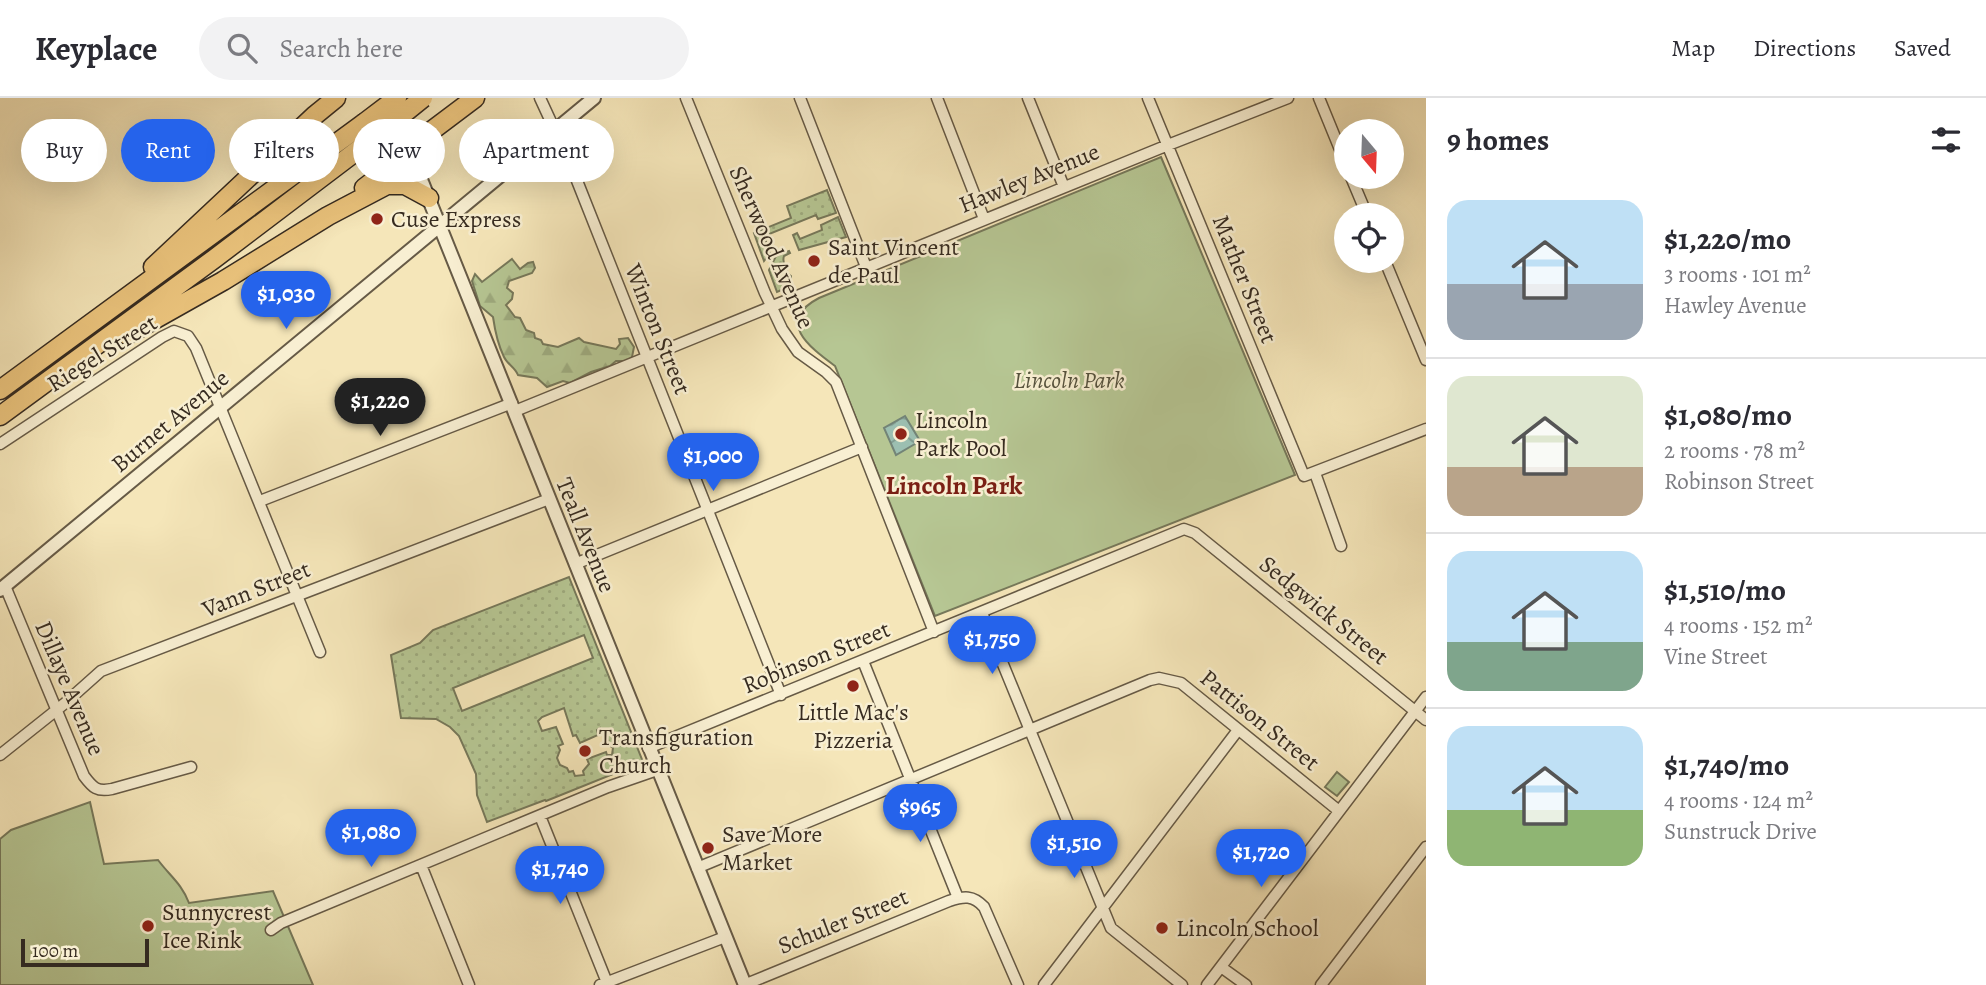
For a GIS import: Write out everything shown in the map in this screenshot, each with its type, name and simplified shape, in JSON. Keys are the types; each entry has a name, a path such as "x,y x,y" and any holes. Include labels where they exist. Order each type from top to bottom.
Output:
{"highway":[{"path":"72,337 184,239 336,98"},
{"path":"379,119 396,98"},
{"path":"389,119 423,98"},
{"path":"445,121 475,98"},
{"path":"0,390 353,142"},
{"path":"0,416 289,203 353,145"},
{"path":"328,216 372,182"},
{"path":"62,371 223,281 328,216 387,185 405,186 429,198"}],"street":[{"name":"Teall Avenue","path":"396,98 402,119"},
{"name":"Winton Street","path":"540,98 550,119"},
{"name":"Burnet Avenue","path":"568,119 594,98"},
{"name":"Sherwood Avenue","path":"686,98 771,306 793,347 836,382 934,632"},
{"path":"800,98 866,267"},
{"path":"937,98 984,219"},
{"path":"1028,98 1064,187"},
{"name":"Mather Street","path":"1148,98 1342,546"},
{"name":"Hawley Avenue","path":"260,501 646,358 1288,98"},
{"path":"1319,98 1334,135"},
{"name":"Teall Avenue","path":"423,182 745,985"},
{"name":"Burnet Avenue","path":"2,588 492,182"},
{"name":"Winton Street","path":"576,182 781,695"},
{"path":"1390,273 1426,360"},
{"name":"Riegel Street","path":"0,444 174,331 188,336 191,340 221,405"},
{"path":"221,405 320,652"},
{"path":"1309,474 1426,429"},
{"path":"575,564 862,447"},
{"name":"Vann Street","path":"0,755 101,671 549,499"},
{"name":"Robinson Street","path":"648,748 1184,529 1195,533"},
{"name":"Sedgwick Street","path":"1195,533 1426,720"},
{"name":"Dillaye Avenue","path":"2,588 84,776 97,790 112,789 191,767"},
{"path":"982,612 1103,910 1116,934 1182,985"},
{"path":"863,661 958,898 968,896 984,906 1018,985"},
{"name":"Pattison Street","path":"697,868 1030,728 1159,678 1181,684 1339,811"},
{"path":"1207,985 1426,697"},
{"path":"1044,985 1238,730"},
{"path":"271,930 281,923 608,787 657,770"},
{"path":"540,816 605,984 725,937"},
{"path":"1321,985 1426,846"},
{"path":"421,865 470,985"},
{"name":"Schuler Street","path":"745,985 958,898"},
{"path":"1221,967 1246,985"}],"green space":[{"name":"Lincoln Park","path":"1161,157 1295,475 935,616 835,366 807,342 798,325 799,316 819,298"},
{"path":"827,190 836,213 818,219 816,215 764,236 770,253 764,261 754,233 791,218 787,206"},
{"path":"838,217 846,237 799,250 793,235 797,233 800,239 822,230 821,225"},
{"path":"789,251 790,253 784,256 784,261 791,276 791,286 777,292 769,270 776,256"},
{"path":"512,259 520,269 533,262 535,268 532,273 509,281 507,288 513,293 512,299 506,305 515,317 520,318 526,330 534,333 535,338 543,344 558,347 579,338 584,342 616,349 620,344 619,339 628,338 634,347 632,357 627,361 616,361 570,383 563,381 547,387 537,378 518,375 504,357 493,317 480,306 472,281 475,274 482,282"},
{"path":"569,577 643,762 487,822 477,795 476,774 459,736 436,719 401,718 391,655 420,643 433,630","holes":["584,635 593,658 462,711 453,688","564,708 573,736 576,735 580,743 598,735 597,730 600,728 603,734 607,733 609,745 613,748 612,755 607,755 606,752 587,759 589,764 583,771 584,775 575,776 573,771 569,772 560,765 557,758 560,750 558,746 563,744 556,727 542,731 538,721"]},
{"path":"1337,772 1349,782 1337,796 1325,787"},
{"path":"90,802 104,864 158,860 179,885 189,903 273,891 313,985 0,985 0,839 11,830"}],"water":[{"name":"Lincoln Park Pool","path":"905,416 920,441 896,455 884,428"}],"place":[{"name":"Cuse Express","path":"377,219"},
{"name":"Saint Vincent de Paul","path":"814,261"},
{"name":"Lincoln Park Pool","path":"901,434"},
{"name":"Little Mac's Pizzeria","path":"853,686"},
{"name":"Transfiguration Church","path":"585,751"},
{"name":"Save More Market","path":"708,848"},
{"name":"Sunnycrest Ice Rink","path":"148,926"},
{"name":"Lincoln School","path":"1162,928"}],"district":[{"name":"Lincoln Park","path":"954,485"}]}
